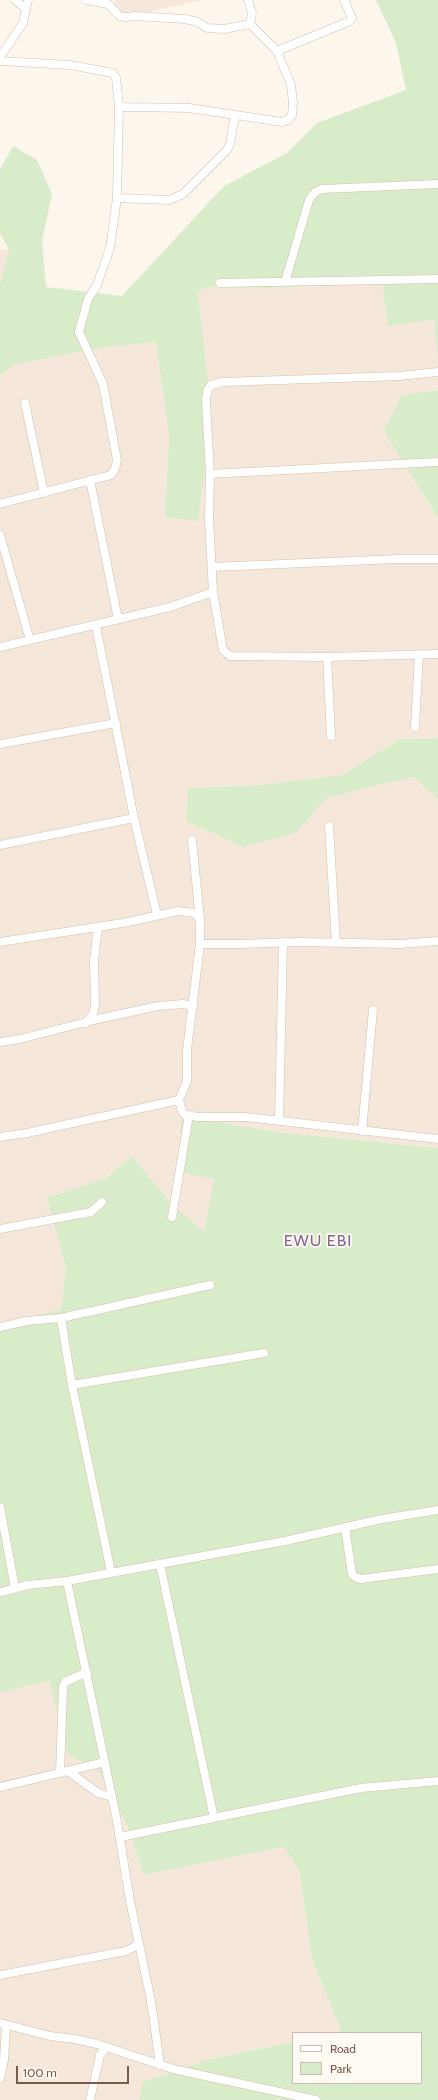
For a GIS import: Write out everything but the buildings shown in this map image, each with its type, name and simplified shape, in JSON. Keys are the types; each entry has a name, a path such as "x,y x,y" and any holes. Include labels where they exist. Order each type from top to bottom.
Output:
{"street":[{"path":"0,57 23,23 26,4 15,0"},
{"path":"86,0 108,4 119,16 125,17 134,16 185,20 198,22 207,28 224,30 250,24"},
{"path":"248,0 252,13 250,24"},
{"path":"277,52 350,21 352,18 344,0"},
{"path":"119,106 189,108 282,122 289,119 292,115 293,103 291,85 277,52 250,24"},
{"path":"0,61 70,65 113,73 116,78 119,106 117,198 110,248 97,285 88,299 79,332 103,384 117,460 111,475 0,504"},
{"path":"117,198 169,200 183,194 227,150 230,144 235,115"},
{"path":"285,282 309,200 315,192 322,189 438,184"},
{"path":"220,283 438,279"},
{"path":"438,372 399,376 223,382 211,385 207,391 206,402 210,474 208,512 213,592 223,650 230,656 327,657 438,654"},
{"path":"25,403 44,493"},
{"path":"210,474 438,462"},
{"path":"90,480 118,619"},
{"path":"0,536 30,640"},
{"path":"212,568 398,559 438,559"},
{"path":"0,647 96,626 118,619 170,607 213,592"},
{"path":"96,626 134,818 156,915"},
{"path":"415,727 420,654"},
{"path":"327,657 331,736"},
{"path":"0,744 116,723"},
{"path":"0,845 134,818"},
{"path":"329,826 336,943"},
{"path":"192,840 200,920 200,944 195,973 193,1006 187,1050 187,1081 179,1100 182,1111 189,1115 217,1118 246,1117 438,1139"},
{"path":"0,942 78,928 98,927 178,911 194,913 200,920"},
{"path":"85,1023 93,1014 95,1006 94,961 98,927"},
{"path":"200,944 283,942 400,944 438,941"},
{"path":"279,1121 283,942"},
{"path":"0,1042 20,1039 158,1006 183,1004 193,1006"},
{"path":"362,1131 373,1010"},
{"path":"0,1137 27,1133 179,1100"},
{"path":"172,1217 189,1115"},
{"path":"0,1229 91,1212 102,1202"},
{"path":"0,1327 27,1321 61,1318 210,1285"},
{"path":"61,1318 72,1385 111,1572"},
{"path":"72,1385 264,1353"},
{"path":"0,1507 15,1588"},
{"path":"0,1592 15,1588 67,1581 285,1541 382,1519 438,1510"},
{"path":"345,1527 352,1574 355,1577 361,1579 438,1569"},
{"path":"160,1564 214,1818"},
{"path":"67,1581 120,1837 160,2065"},
{"path":"64,1772 63,1686 65,1682 87,1672"},
{"path":"0,1787 105,1762"},
{"path":"64,1772 98,1793 112,1797"},
{"path":"120,1837 361,1788 438,1781"},
{"path":"0,1975 126,1951 139,1944"},
{"path":"0,2078 4,2060 3,2024 50,2036 75,2039 97,2044 160,2065 316,2100"},
{"path":"90,2100 100,2055 97,2044"},
{"path":"100,2055 107,2047"}],"shaded area":[{"path":"114,0 202,0 119,18"},
{"path":"0,249 9,250 0,284"},
{"path":"382,284 388,326 434,318 438,363 438,390 402,395 421,493 438,519 438,738 400,739 342,775 261,785 188,788 297,832 325,799 414,777 438,800 438,1148 285,1133 182,1116 214,1179 204,1231 176,1208 131,1156 108,1177 47,1198 66,1268 61,1309 0,1324 0,376 13,365 105,347 156,342 169,437 165,517 212,414 198,294 204,287 263,288"},
{"path":"49,1681 68,1755 98,1769 128,1827 144,1875 284,1847 299,1870 312,1959 341,2032 292,2032 292,2042 206,2060 143,2082 139,2100 0,2100 0,1692"}],"green space":[{"path":"376,0 438,0 438,363 434,319 388,326 382,284 263,288 204,287 198,294 212,414 198,521 165,517 169,437 156,342 105,347 13,365 0,376 0,284 9,250 0,233 0,170 13,146 37,160 52,194 42,241 46,287 122,296 224,186 287,153 317,123 406,90 396,43"},
{"path":"438,390 438,519 384,431 402,395"},
{"path":"438,738 438,800 414,777 370,787 325,799 297,832 244,847 186,821 188,788 261,785 342,775 400,739"},
{"path":"181,1116 285,1133 438,1148 438,2100 139,2100 143,2082 206,2060 292,2042 292,2084 422,2084 422,2032 338,2032 341,2031 312,1959 299,1870 284,1847 144,1875 128,1827 98,1769 68,1755 49,1681 0,1692 0,1324 61,1309 66,1268 47,1198 108,1177 131,1156 176,1208 204,1231 214,1179 180,1172"}],"district":[{"name":"EWU EBI","path":"318,1241"}]}
